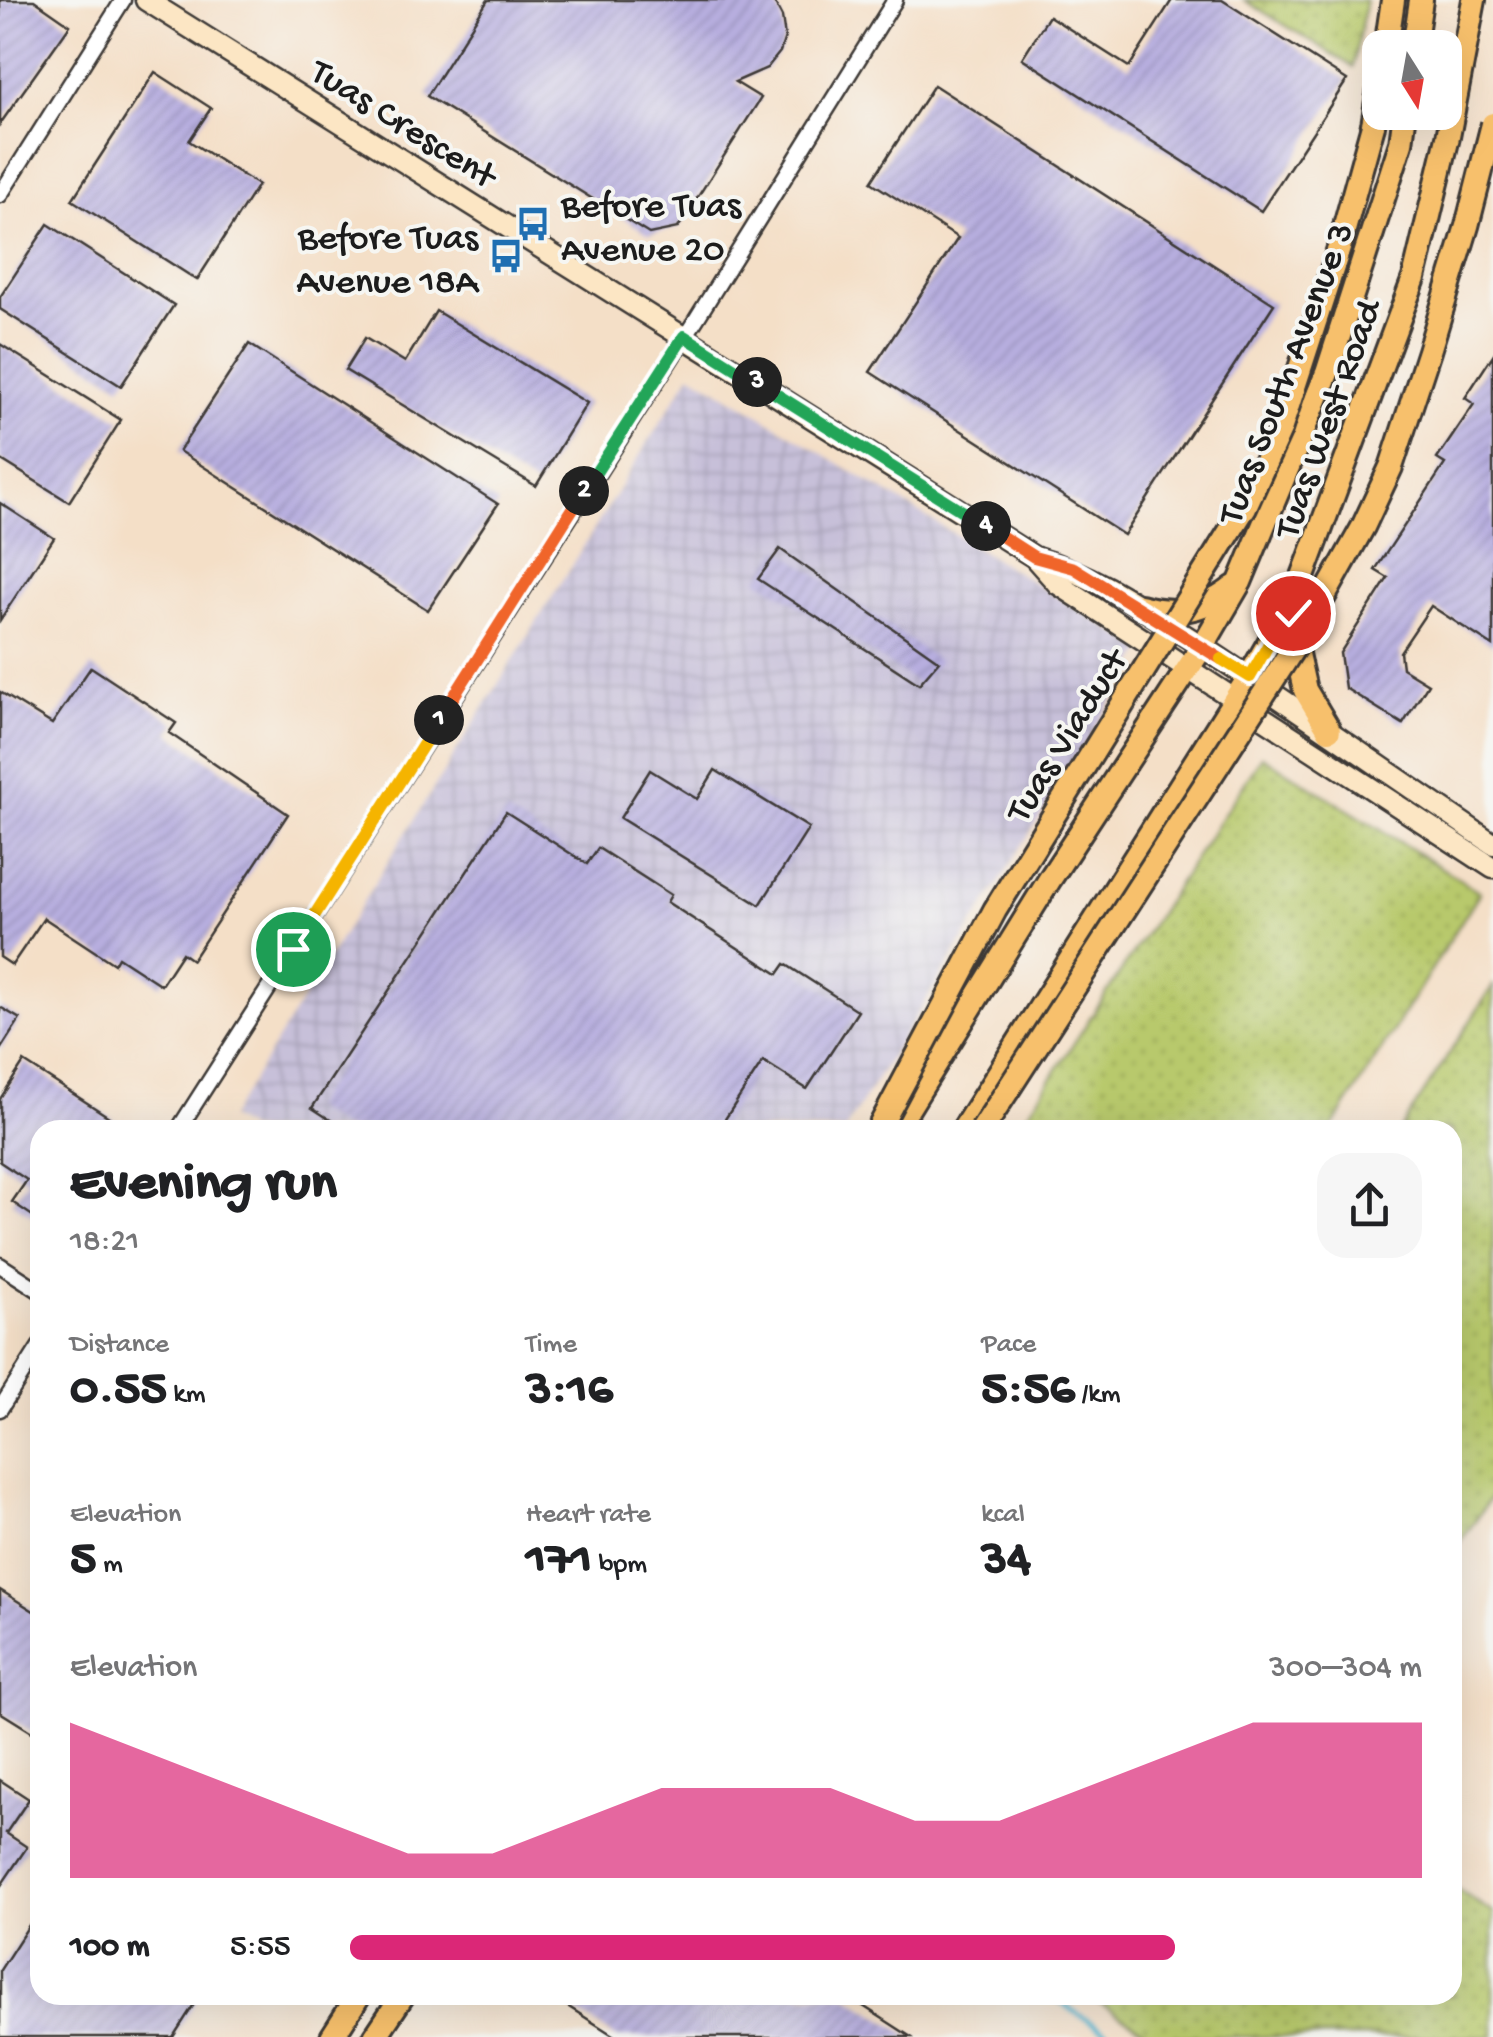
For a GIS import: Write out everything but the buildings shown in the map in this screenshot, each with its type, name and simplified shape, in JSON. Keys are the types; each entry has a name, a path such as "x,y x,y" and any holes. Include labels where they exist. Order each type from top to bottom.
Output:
{"main road":[{"path":"1389,30 1393,0"},
{"path":"1417,30 1421,0"},
{"name":"Tuas West Road","path":"969,1120 1250,677 1295,598 1414,278 1448,138 1474,0"},
{"path":"988,1120 1307,628 1363,527 1391,467 1429,350 1493,124"},
{"name":"Tuas Viaduct","path":"883,1120 995,910 1245,507 1280,430 1373,130"},
{"name":"Tuas South Avenue 3","path":"1202,647 1240,582 1328,374 1402,130"},
{"path":"1140,606 1166,612 1194,609 1219,598 1240,582"},
{"path":"1295,598 1292,629 1296,660 1312,704 1329,730"},
{"path":"901,1120 1050,879 1202,647"},
{"path":"324,2037 344,2005"},
{"path":"332,2037 353,2005"},
{"path":"375,2037 396,2005"},
{"path":"391,2037 411,2005"}],"street":[{"path":"0,195 122,0"},
{"name":"Tuas Crescent","path":"146,0 1034,557 1058,584 1493,868"},
{"path":"184,1120 895,0"},
{"name":"Tuas Crescent","path":"1034,557 1074,568 1140,606 1493,844"},
{"path":"0,1265 30,1284"},
{"path":"0,1410 30,1362"}],"shaded area":[{"path":"691,373 1144,650 851,1120 229,1118"}],"green space":[{"path":"1244,0 1366,0 1353,67"},
{"path":"1262,756 1480,892 1337,1120 1024,1120"},
{"path":"1493,986 1493,1494 1462,1540 1462,1120 1406,1120"},
{"path":"1462,1893 1493,1913 1493,2037 1155,2037 1103,2005 1462,2005"}],"waterway":[{"path":"1064,2005 1115,2037"}],"place":[{"name":"Before Tuas Avenue 20","path":"533,224"},
{"name":"Before Tuas Avenue 18A","path":"506,256"}],"route":[{"path":"293,949 684,336 1034,557 1074,568 1250,677 1295,598 1293,613"}]}
